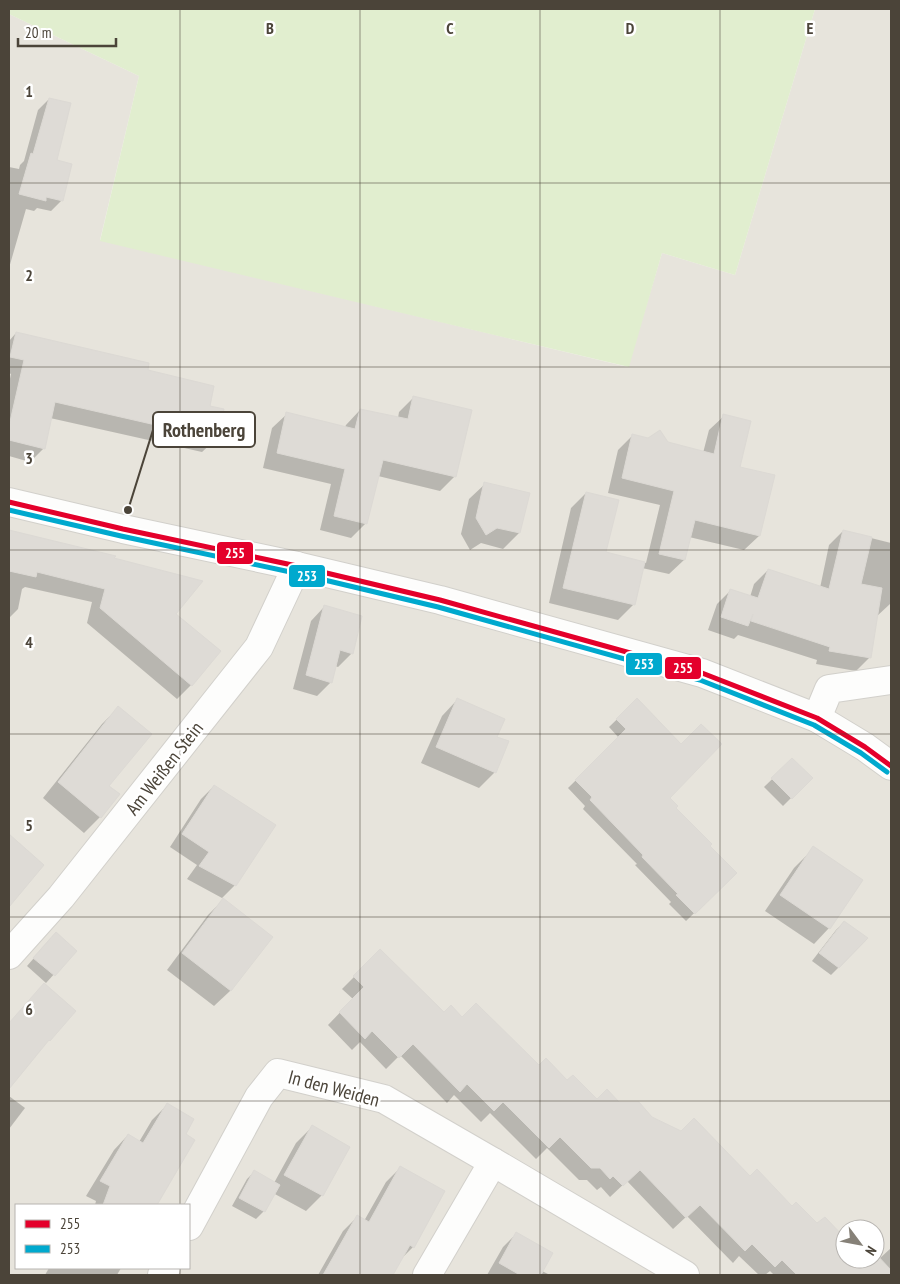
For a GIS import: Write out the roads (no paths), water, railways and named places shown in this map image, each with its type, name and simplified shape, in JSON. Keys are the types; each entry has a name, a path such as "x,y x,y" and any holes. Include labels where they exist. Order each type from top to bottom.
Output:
{"street":[{"path":"9,502 440,600 702,673 817,718 866,747 891,766"},
{"name":"Am Weißen Stein","path":"9,955 62,897 259,647 297,566"},
{"path":"817,718 829,689 891,680"},
{"name":"In den Weiden","path":"190,1224 259,1097 278,1073 384,1099 685,1275"},
{"path":"427,1275 493,1162"}],"place":[{"name":"Rothenberg","path":"128,510"}]}
